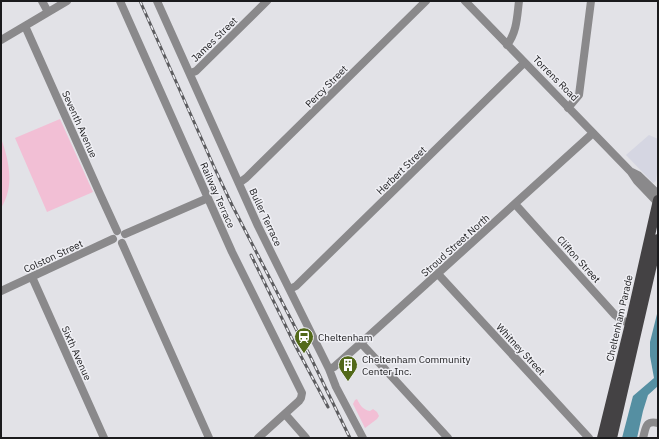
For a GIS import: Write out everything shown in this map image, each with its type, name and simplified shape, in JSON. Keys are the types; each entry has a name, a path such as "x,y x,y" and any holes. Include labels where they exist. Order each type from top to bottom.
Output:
{"main road":[{"name":"Cheltenham Parade","path":"602,438 658,200"},
{"name":"Cheltenham Parade","path":"612,438 658,239"}],"street":[{"path":"42,1 48,12"},
{"path":"1,40 67,1"},
{"name":"Railway Terrace","path":"120,1 232,252 302,393 299,401 285,414"},
{"name":"Buller Terrace","path":"157,1 258,226 329,369 342,399 363,438"},
{"name":"James Street","path":"191,74 196,71 267,1"},
{"name":"Percy Street","path":"239,183 246,178 426,1"},
{"name":"Torrens Road","path":"465,1 506,45 631,172 637,182 658,200"},
{"path":"506,45 512,38 516,27 519,1"},
{"path":"568,108 579,95 591,1"},
{"name":"Seventh Avenue","path":"26,26 100,194 121,232"},
{"name":"Herbert Street","path":"290,289 296,286 524,63"},
{"name":"Stroud Street North","path":"329,369 334,367 361,343 593,133"},
{"path":"121,232 126,238 120,243 116,242 113,235 208,198"},
{"name":"Clifton Street","path":"515,204 615,315 630,324"},
{"name":"Colston Street","path":"1,291 114,239"},
{"path":"122,242 209,438"},
{"name":"Whitney Street","path":"438,274 589,438"},
{"name":"Sixth Avenue","path":"32,277 104,438"},
{"path":"361,343 448,438"},
{"path":"258,438 285,414 306,438"},
{"path":"643,438 647,424 652,422 658,423"}],"shaded area":[{"path":"60,119 93,192 47,212 15,138"},
{"path":"649,135 658,139 658,165 656,181 653,183 626,155"},
{"path":"1,138 8,164 9,182 8,191 1,208"},
{"path":"357,399 364,408 370,411 373,409 379,416 365,428 353,404"}],"water":[{"path":"658,310 658,386 648,395 637,438 622,438 633,396 654,378 650,356 650,342"}],"railway":[{"path":"140,1 232,205 311,358 350,438"},
{"path":"251,255 295,345 328,407"}],"place":[{"name":"Cheltenham","path":"304,354"},
{"name":"Cheltenham Community Center Inc.","path":"348,382"}]}
